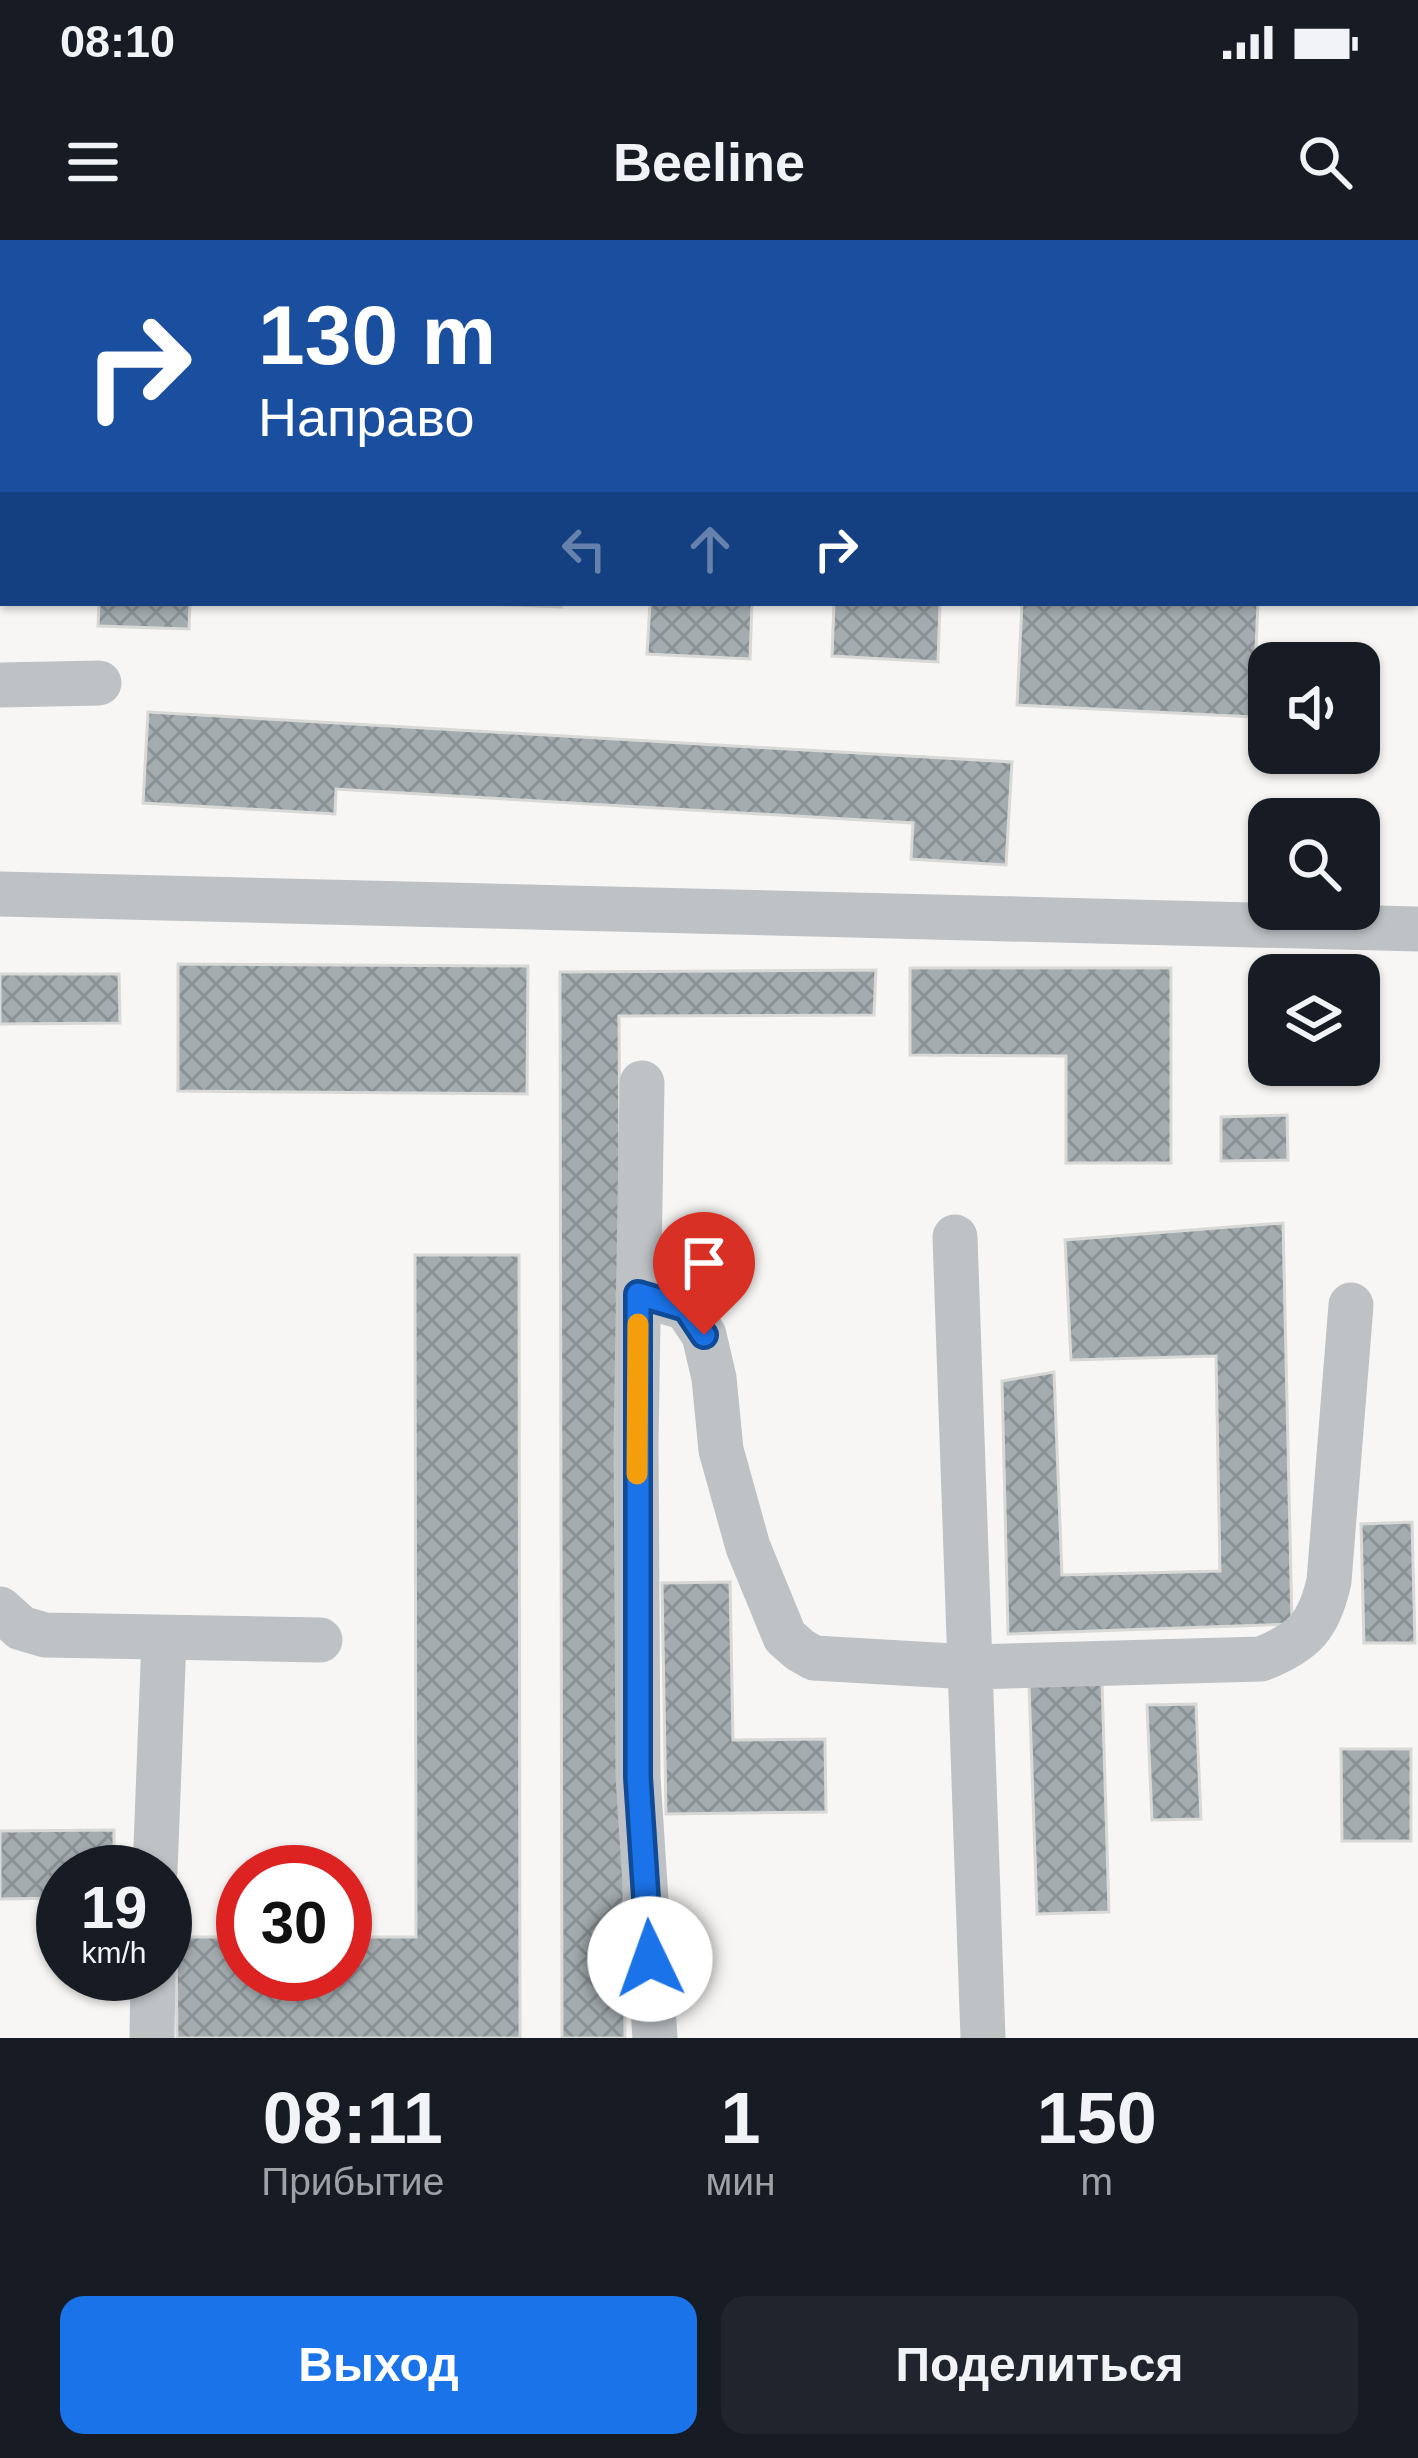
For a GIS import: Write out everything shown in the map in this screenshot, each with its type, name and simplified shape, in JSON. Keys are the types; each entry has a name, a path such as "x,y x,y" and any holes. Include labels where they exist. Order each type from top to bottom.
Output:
{"street":[{"path":"0,685 99,683"},
{"path":"0,894 1418,929"},
{"path":"642,1083 638,1777 655,2038"},
{"path":"955,1237 983,2038"},
{"path":"638,1294 686,1308 704,1335 714,1378 721,1450 748,1546 785,1637 814,1658 970,1667 1262,1659 1289,1648 1309,1631 1323,1606 1329,1581 1351,1305"},
{"path":"0,1610 21,1628 44,1635 320,1640"},
{"path":"156,1845 164,1639"},
{"path":"152,2038 153,2001"}],"building":[{"path":"99,606 190,606 189,629 98,626"},
{"path":"650,606 752,606 750,659 647,654"},
{"path":"834,606 940,606 938,662 832,656"},
{"path":"1022,606 1258,606 1256,642 1248,642 1248,717 1017,705"},
{"path":"148,712 1012,762 1006,865 911,859 913,823 336,789 335,814 143,803"},
{"path":"178,964 528,966 527,1094 178,1091"},
{"path":"910,968 1171,968 1171,1163 1066,1163 1066,1056 910,1055"},
{"path":"876,970 874,1015 619,1016 625,2038 562,2038 560,972"},
{"path":"0,974 119,974 120,1023 0,1024"},
{"path":"1287,1115 1288,1160 1221,1161 1221,1117"},
{"path":"1283,1223 1292,1624 1008,1634 1002,1381 1054,1372 1062,1575 1220,1571 1216,1356 1071,1360 1065,1240"},
{"path":"415,1255 519,1255 520,2038 177,2038 177,2001 192,2001 192,1937 216,1937 216,2001 372,2001 372,1937 416,1937"},
{"path":"1412,1522 1415,1643 1364,1643 1361,1524"},
{"path":"730,1582 733,1740 825,1739 826,1812 666,1814 662,1583"},
{"path":"1102,1682 1109,1912 1037,1914 1029,1684"},
{"path":"1196,1704 1201,1819 1152,1820 1147,1705"},
{"path":"1341,1749 1411,1749 1411,1841 1342,1841"},
{"path":"114,1830 114,1845 36,1845 36,1898 0,1899 0,1831"}],"slow traffic":[{"path":"637,1474 638,1324"}],"route":[{"path":"650,1959 638,1777 638,1294 686,1308 704,1335"}]}
